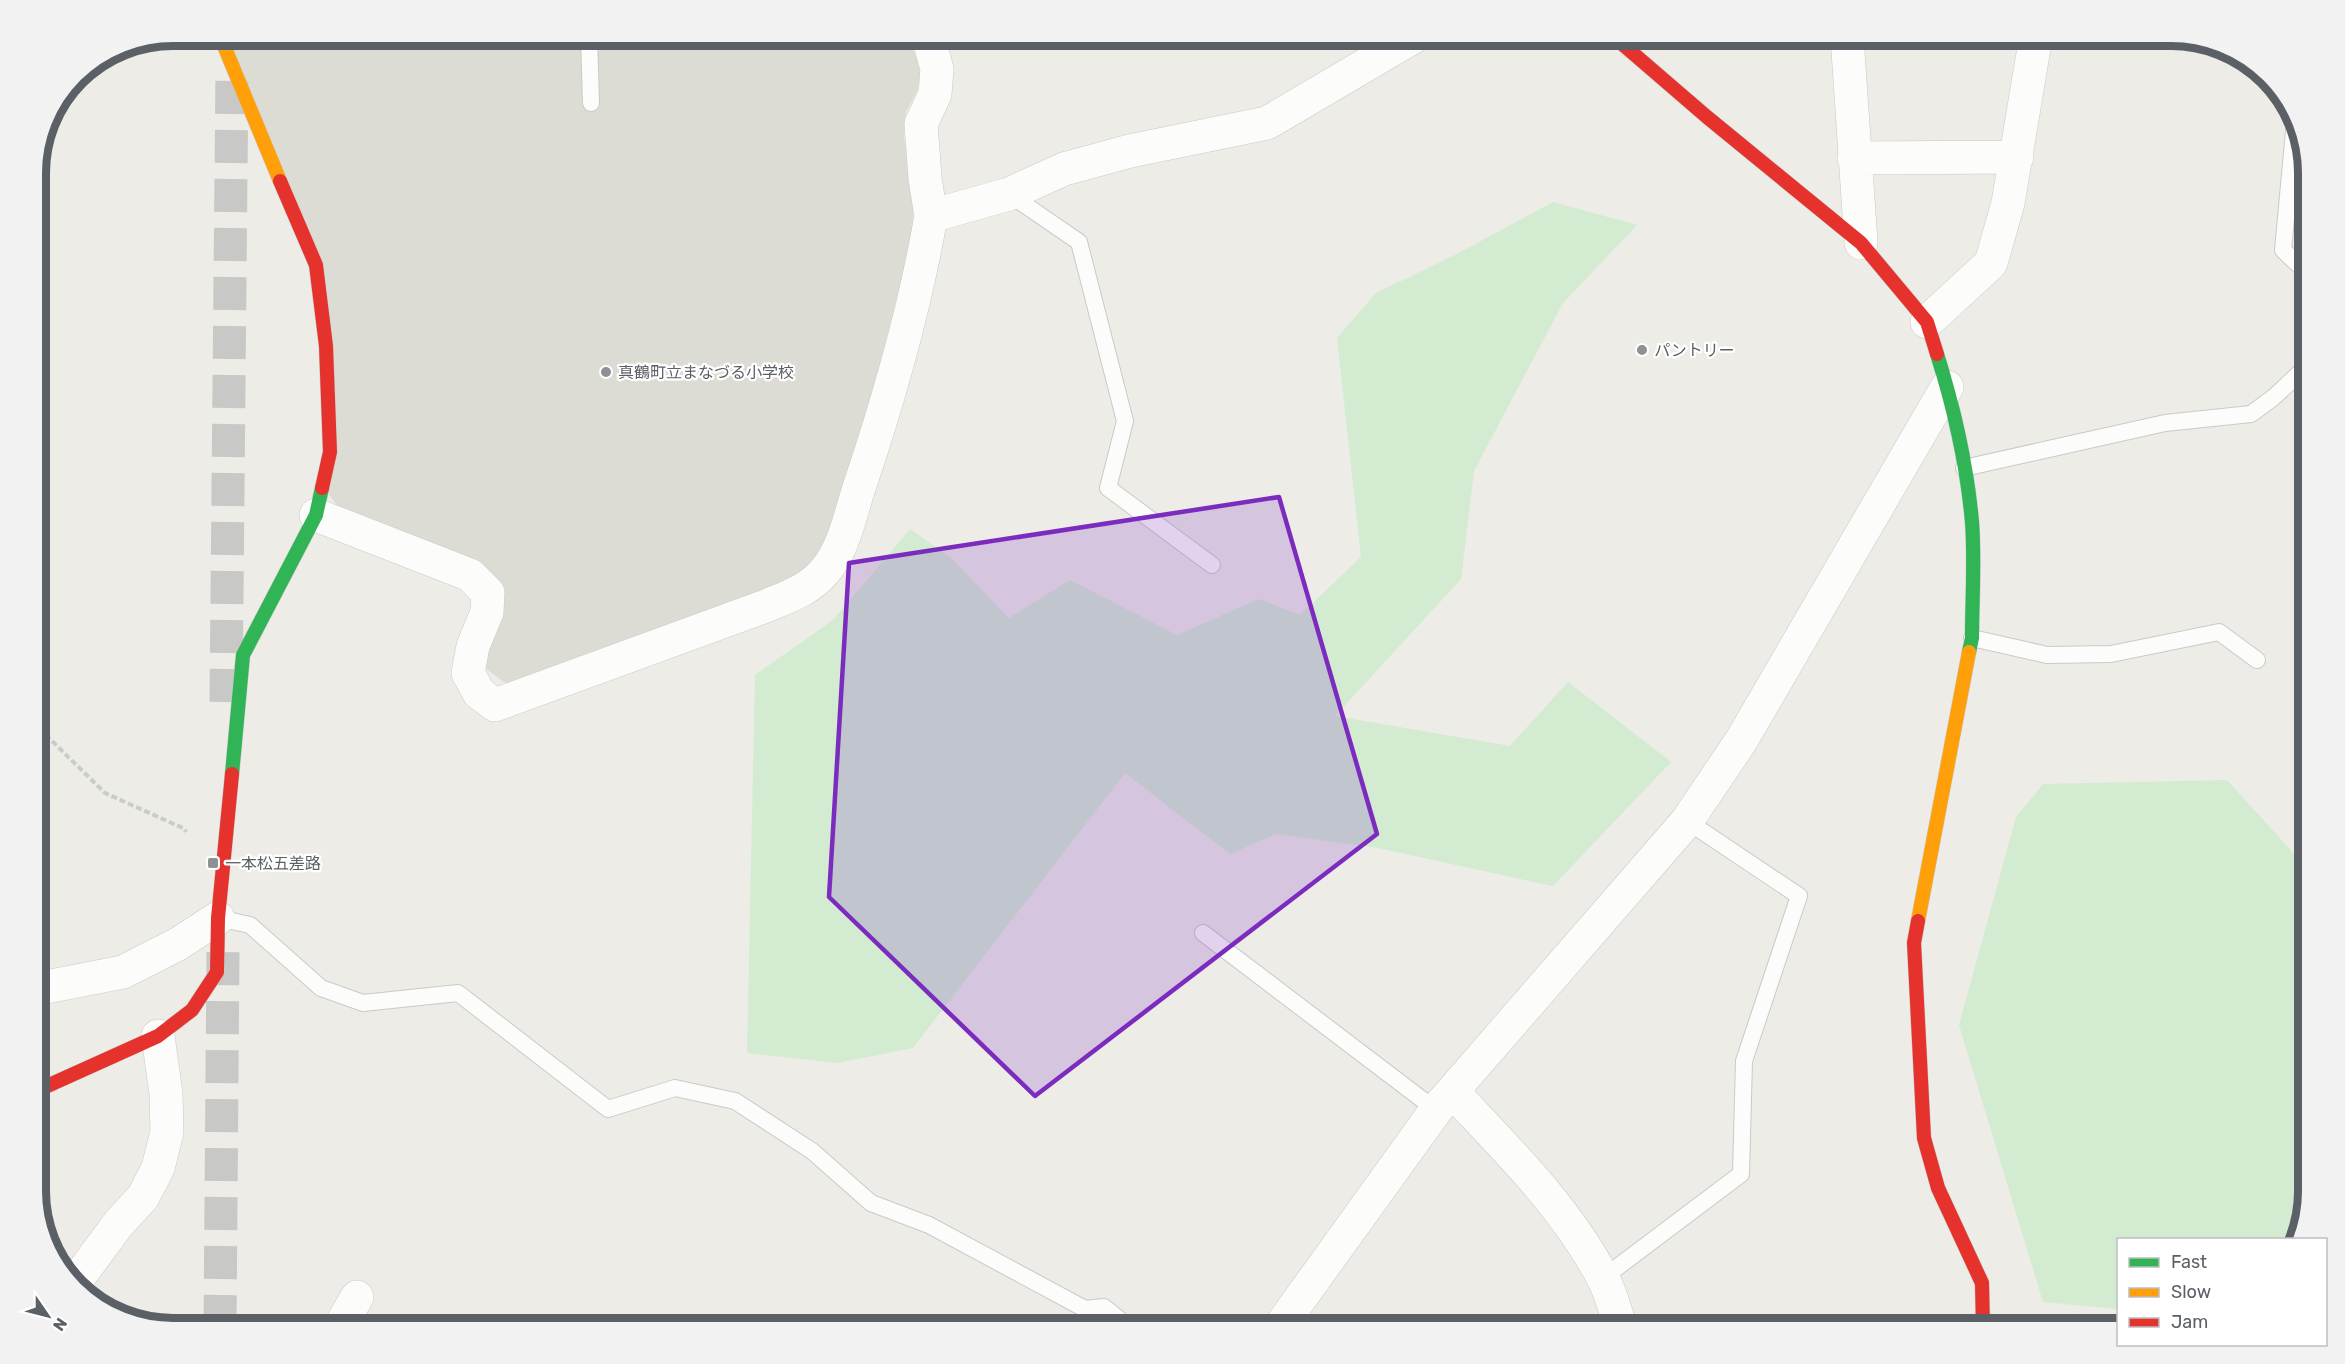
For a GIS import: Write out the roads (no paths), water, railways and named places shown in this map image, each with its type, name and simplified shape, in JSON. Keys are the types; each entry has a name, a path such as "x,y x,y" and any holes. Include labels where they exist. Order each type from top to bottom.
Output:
{"street":[{"path":"47,1086 158,1036 192,1010 217,972 218,918 232,750 243,655 316,515 330,452 326,346 316,265 249,111 224,46"},
{"path":"316,515 470,575 488,593 487,612 473,646 468,673 479,693 495,705 766,606 806,589 825,571 844,534 886,407 920,279 931,216 925,178 921,124 935,94 937,69 931,46"},
{"path":"931,216 1009,194 1064,169 1130,152 1267,123 1398,46"},
{"path":"1625,46 1861,243 1928,322 1947,387 1964,468 1972,523 1972,638 1914,943 1924,1138 1938,1188 1982,1283 1983,1318"},
{"path":"1848,46 1861,243"},
{"path":"1928,322 1991,263 2008,203 2034,46"},
{"path":"1854,158 2017,157"},
{"path":"1286,1318 1444,1101 1687,821 1741,741 1947,387"},
{"path":"47,987 123,972 178,944 218,918"},
{"path":"80,1276 119,1223 143,1197 158,1168 166,1132 166,1094 158,1036"},
{"path":"1444,1101 1540,1185 1581,1240 1603,1278 1618,1318"},
{"path":"345,1318 357,1297"}],"lane":[{"path":"589,46 591,103"},
{"path":"2293,138 2283,250 2298,264"},
{"path":"1009,194 1079,242 1125,421 1108,488 1212,565"},
{"path":"1964,468 2165,423 2251,414 2274,397 2298,374"},
{"path":"1972,638 2047,655 2111,654 2219,632 2257,660"},
{"path":"1603,1278 1741,1174 1744,1061 1799,896 1687,821"},
{"path":"218,918 250,925 321,988 363,1003 458,993 608,1109 675,1088 735,1101 812,1151 871,1203 930,1225 1085,1310 1104,1308 1117,1318"},
{"path":"1203,933 1444,1101"}],"tunnel":[{"path":"226,702 232,67"},
{"path":"220,1318 223,949"}],"place":[{"name":"パントリー","path":"1642,350"},
{"name":"真鶴町立まなづる小学校","path":"606,372"},
{"name":"一本松五差路","path":"213,863"}]}
